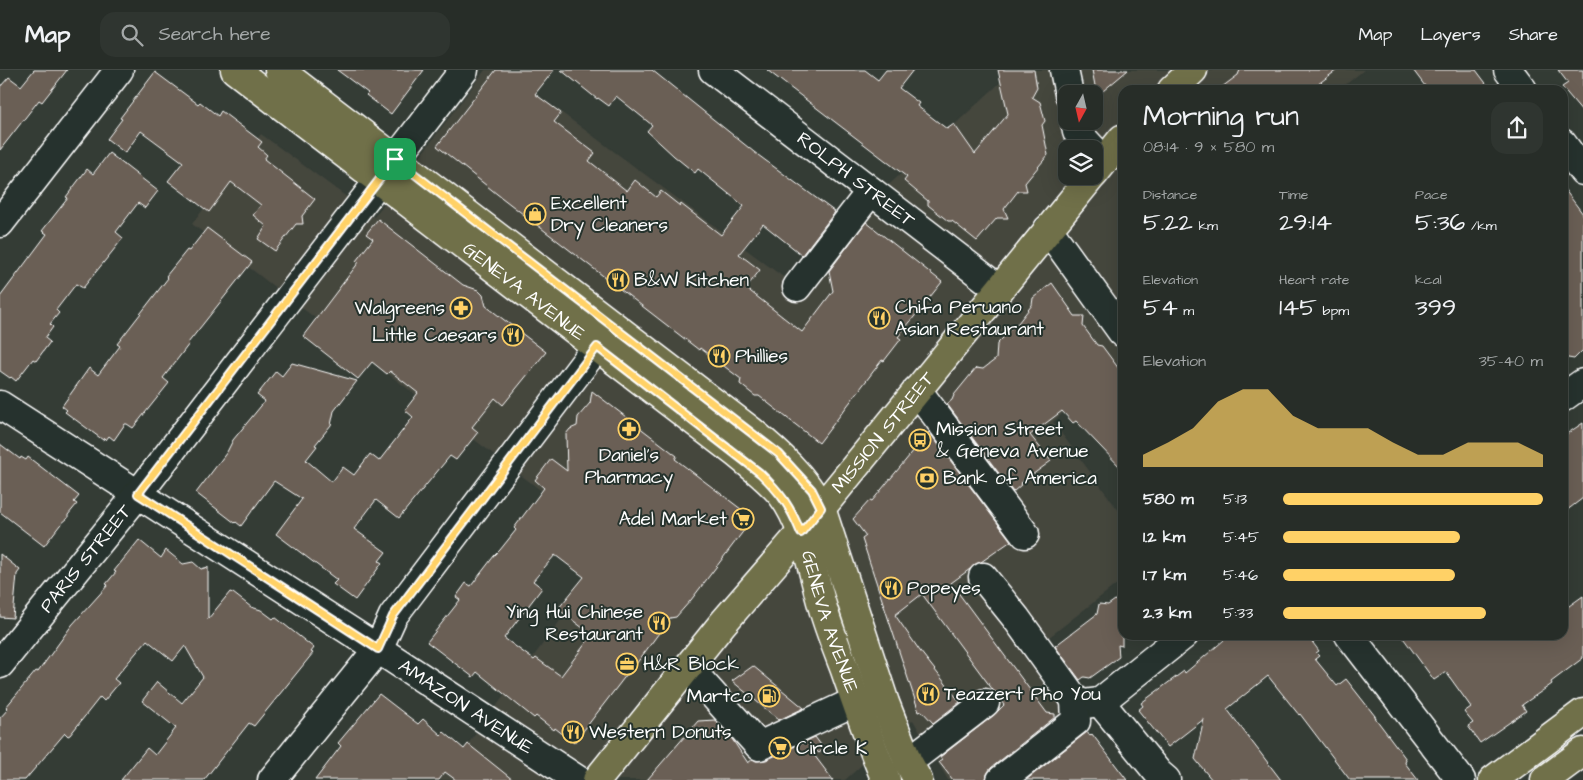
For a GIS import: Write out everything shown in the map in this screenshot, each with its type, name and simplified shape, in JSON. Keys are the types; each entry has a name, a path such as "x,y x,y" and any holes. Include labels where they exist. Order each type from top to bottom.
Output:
{"main road":[{"name":"GENEVA AVENUE","path":"235,70 387,170 605,336 779,454 812,490 821,508 885,703 913,771"},
{"name":"GENEVA AVENUE","path":"279,70 387,170"},
{"path":"1177,85 1193,70"},
{"name":"MISSION STREET","path":"1103,155 1118,143"},
{"name":"MISSION STREET","path":"597,780 1048,229 1079,185"},
{"name":"GENEVA AVENUE","path":"605,336 760,473 783,496 794,515 801,533 822,606 874,752 886,780"},
{"path":"1493,780 1583,713"},
{"path":"1545,780 1583,752"}],"street":[{"path":"0,224 120,70"},
{"name":"PARIS STREET","path":"0,664 138,494 464,70"},
{"name":"ROLPH STREET","path":"713,70 999,289"},
{"path":"1064,70 1067,85"},
{"path":"1508,70 1519,85"},
{"path":"1568,151 1583,171"},
{"path":"797,287 871,191"},
{"path":"1048,229 1118,326"},
{"path":"272,780 378,649 393,616 605,336"},
{"path":"1568,393 1583,382"},
{"path":"917,390 1026,534"},
{"name":"AMAZON AVENUE","path":"0,405 578,780"},
{"path":"984,578 1088,701 1166,780"},
{"path":"1001,780 1076,720 1088,701 1177,640"},
{"path":"1353,640 1461,780"},
{"path":"688,667 759,746 856,701"},
{"path":"913,771 985,703"}],"shaded area":[{"path":"485,70 504,70 797,287 857,214 1014,70 1364,70 1345,85 1118,85 1118,362 1115,368 1053,422 1118,510 1118,583 1043,642 1082,694 987,780 948,780 913,720 845,780 439,780 615,547 192,224 261,134 374,217"}],"building":[{"path":"34,70 67,70 42,102 39,100 0,150 0,87 9,77 21,86"},
{"path":"337,70 424,70 391,114 366,95 368,93"},
{"path":"496,70 554,70 535,94 561,113 554,122 595,153 589,161 627,191 635,180 656,197 661,191 721,235 744,206 698,169 695,173 674,156 647,131 652,125 616,96 609,106 597,99 561,70 652,70 754,152 835,212 802,255 763,224 739,254 760,270 746,288 802,332 833,291 829,271 866,222 942,282 898,337 901,339 884,361 882,360 819,443 759,396 755,396 740,384 741,379 700,348 699,350 437,146"},
{"path":"767,70 865,70 878,80 886,70 913,70 899,88 919,103 917,106 947,129 954,124 975,154 1008,114 998,70 1034,70 1037,88 1032,97 1040,102 1045,121 1042,125 1048,155 1025,183 1027,191 1018,191 1004,209 1008,218 997,218 977,241 928,205 928,201 904,181 907,177"},
{"path":"1092,70 1128,70 1103,91 1103,85 1095,85"},
{"path":"1240,70 1337,70 1317,85 1225,85 1238,75"},
{"path":"1413,70 1476,70 1487,85 1424,85"},
{"path":"1558,70 1583,70 1583,112 1568,94 1568,85 1565,85 1568,83"},
{"path":"155,72 198,104 200,102 218,116 221,111 262,142 258,147 267,155 264,159 315,199 302,216 303,224 296,224 275,251 258,239 266,226 253,215 261,205 231,182 209,212 168,181 183,162 141,131 125,153 107,139 122,119 120,118"},
{"path":"109,153 158,191 145,208 138,203 116,232 123,238 83,288 76,284 56,310 59,313 50,324 53,327 45,338 50,342 36,361 33,359 16,381 0,371 0,297 47,234 42,231 68,198 66,197 87,169 93,174"},
{"path":"1568,194 1583,214 1583,350 1574,359 1568,358"},
{"path":"378,219 463,285 478,290 483,295 486,306 546,352 503,405 495,398 472,427 478,432 456,460 450,456 399,518 376,500 354,529 386,552 379,561 382,563 355,600 333,584 337,580 276,534 302,499 274,481 241,526 196,493 227,452 233,440 265,401 257,395 276,371 282,376 292,363 357,381 334,411 331,425 306,460 332,482 343,467 354,475 370,454 379,461 413,417 405,410 418,393 390,371 387,374 372,362 358,379 303,336 359,262 356,261 373,239 366,234"},
{"path":"207,228 252,262 188,343 163,378 169,383 133,428 125,424 114,440 109,436 106,440 104,438 103,440 65,412 67,410 62,406 89,368 98,375 120,346 117,344 168,278 166,276"},
{"path":"1052,283 1075,316 1084,316 1083,326 1097,345 1102,346 1118,368 1118,465 1076,421 1073,423 1062,411 1030,435 1051,461 1021,483 1013,492 947,404 976,368 983,369 996,359 997,344 1007,334 1006,332 1018,323 1032,305 1033,298"},
{"path":"592,391 677,456 675,459 754,519 691,600 676,617 670,618 574,743 536,716 534,718 477,672 473,677 427,642 460,600 456,597 466,583 471,586 516,530 514,528 544,488 535,480 551,459 567,471 566,434 570,429 577,426 578,417 590,403","holes":["555,555 584,577 558,609 592,635 561,676 536,658 534,660 504,638 542,588 533,581"]},
{"path":"1583,423 1583,498 1568,509 1568,433"},
{"path":"929,432 1011,541 974,565 951,583 1047,713 1055,714 1055,717 991,768 986,780 953,780 939,762 942,760 940,757 1004,705 922,594 895,615 920,651 960,702 933,723 922,711 919,712 862,539 866,536 853,519 870,500 872,501"},
{"path":"0,444 20,459 21,457 26,460 28,457 79,496 74,502 77,504 68,515 68,518 60,525 44,546 0,512"},
{"path":"139,540 161,558 166,550 183,564 193,562 201,569 208,567 208,619 230,592 251,607 261,610 273,619 275,617 314,648 311,652 313,653 254,726 249,723 204,780 121,780 147,748 155,755 176,728 142,701 157,682 182,703 203,677 185,646 173,661 147,640 114,679 119,683 104,701 100,697 70,735 68,736 65,733 25,780 0,780 0,718 8,709 6,707 36,671 38,672 72,625 108,585 106,584 116,572 114,571"},
{"path":"0,554 20,570 17,574 13,618 0,617"},
{"path":"1583,596 1583,658 1551,682 1552,684 1522,705 1526,711 1480,743 1468,726 1473,723 1464,712 1471,707 1446,672 1434,680 1405,640 1568,640 1568,607"},
{"path":"1118,598 1118,640 1122,640 1122,646 1118,645 1119,657 1090,678 1084,677 1080,680 1055,646 1097,614 1099,604 1108,605"},
{"path":"1224,640 1311,640 1319,651 1316,653 1319,656 1315,659 1337,686 1346,679 1406,759 1405,763 1418,780 1350,780 1300,714 1268,676 1227,709 1281,780 1212,780 1195,759 1204,719 1168,747 1138,710 1143,706 1141,703 1184,671 1185,673"},
{"path":"753,666 804,708 779,720 732,681"},
{"path":"379,694 418,724 423,719 441,735 444,732 464,749 468,744 513,780 456,780 445,772 439,780 315,780 341,746 338,743"},
{"path":"715,720 732,739 748,763 753,759 756,761 766,760 815,737 824,749 819,753 814,749 811,751 833,780 647,780 698,721"},
{"path":"1087,732 1090,736 1092,734 1127,780 1026,780"}],"place":[{"name":"Excellent Dry Cleaners","path":"535,214"},
{"name":"B&W Kitchen","path":"618,280"},
{"name":"Walgreens","path":"461,308"},
{"name":"Chifa Peruano Asian Restaurant","path":"879,318"},
{"name":"Little Caesars","path":"513,335"},
{"name":"Phillies","path":"719,356"},
{"name":"Daniel's Pharmacy","path":"629,429"},
{"name":"Mission Street & Geneva Avenue","path":"920,440"},
{"name":"Bank of America","path":"927,478"},
{"name":"Adel Market","path":"743,519"},
{"name":"Popeyes","path":"891,588"},
{"name":"Ying Hui Chinese Restaurant","path":"659,623"},
{"name":"H&R Block","path":"627,664"},
{"name":"Teazzert Pho You","path":"928,694"},
{"name":"Martco","path":"769,696"},
{"name":"Western Donuts","path":"573,732"},
{"name":"Circle K","path":"780,748"}],"route":[{"path":"395,159 779,454 812,490 821,508 801,533 794,515 783,496 760,473 597,347 393,616 378,649 138,494 395,159"}]}
